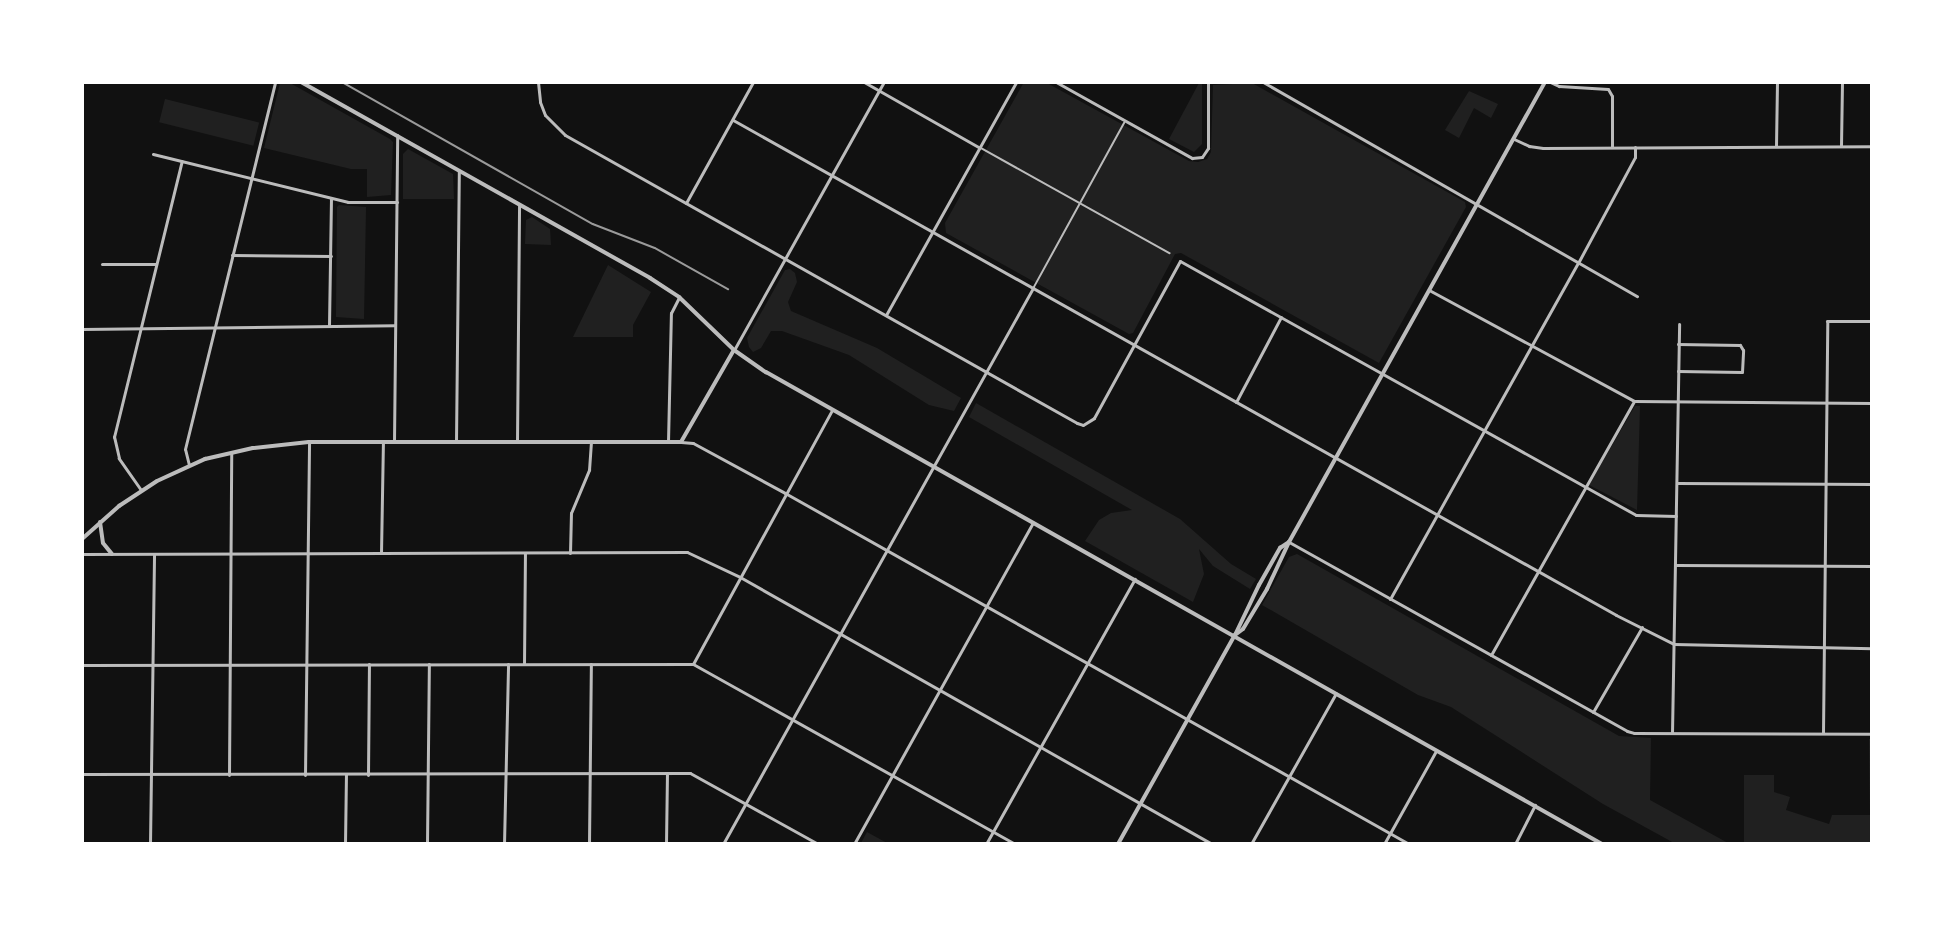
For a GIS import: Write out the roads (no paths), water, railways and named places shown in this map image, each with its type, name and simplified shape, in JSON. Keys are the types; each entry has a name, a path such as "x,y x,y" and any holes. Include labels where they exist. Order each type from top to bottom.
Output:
{"street":[{"path":"189,465 185,449 275,82"},
{"path":"301,82 619,259 679,297 734,350 766,372 1602,843"},
{"path":"538,82 545,115 565,135 1083,425 1094,418 1180,261 1636,515 1676,516"},
{"path":"686,203 753,82"},
{"path":"864,82 980,148"},
{"path":"681,442 884,82"},
{"path":"886,315 1016,82"},
{"path":"1056,82 1188,157 1202,157 1208,148 1208,82"},
{"path":"1263,82 1637,296"},
{"path":"1235,635 1244,629 1288,550 1289,542 1545,82"},
{"path":"1550,82 1559,86 1608,89 1612,96 1612,147"},
{"path":"1776,146 1778,82"},
{"path":"1841,146 1842,82"},
{"path":"733,120 1538,571 1674,644 1872,648"},
{"path":"394,442 397,135"},
{"path":"1514,139 1529,146 1543,148 1872,146"},
{"path":"1390,599 1578,263 1635,157 1635,147"},
{"path":"153,154 354,202 398,202"},
{"path":"141,490 119,458 114,437 182,161"},
{"path":"456,442 459,169"},
{"path":"329,326 332,197"},
{"path":"517,442 519,203"},
{"path":"232,255 331,256"},
{"path":"102,264 156,264"},
{"path":"723,843 1033,288"},
{"path":"1429,290 1634,401 1872,403"},
{"path":"668,442 671,313 679,297"},
{"path":"1236,402 1281,316"},
{"path":"1823,734 1827,321 1872,321"},
{"path":"1672,733 1679,324"},
{"path":"82,328 395,325"},
{"path":"1678,344 1740,345 1743,350 1742,372 1678,371"},
{"path":"1491,655 1634,401"},
{"path":"693,664 832,410"},
{"path":"305,775 309,442"},
{"path":"82,539 141,490 189,465 231,452 309,442 693,443 1409,843"},
{"path":"381,553 383,442"},
{"path":"570,553 571,513 589,470 591,442"},
{"path":"229,775 231,452"},
{"path":"1677,483 1872,484"},
{"path":"100,522 103,543 112,554"},
{"path":"854,843 1034,522"},
{"path":"1289,542 1634,733 1872,734"},
{"path":"1118,843 1235,635 1280,548 1289,542"},
{"path":"82,554 687,552 740,577 1212,843"},
{"path":"524,664 525,553"},
{"path":"150,843 154,554"},
{"path":"1676,565 1872,566"},
{"path":"986,843 1135,579"},
{"path":"1593,712 1642,627"},
{"path":"368,775 369,664"},
{"path":"427,843 429,664"},
{"path":"504,843 508,664"},
{"path":"589,843 591,664"},
{"path":"82,665 693,664 1015,843"},
{"path":"1251,843 1336,693"},
{"path":"1384,843 1436,751"},
{"path":"666,843 667,773"},
{"path":"82,774 694,774 818,843"},
{"path":"345,843 346,774"},
{"path":"1515,843 1535,805"}],"lane":[{"path":"1033,288 1125,122"},
{"path":"980,148 1170,253"}],"railway":[{"path":"342,82 593,224 655,248 728,289"}]}
